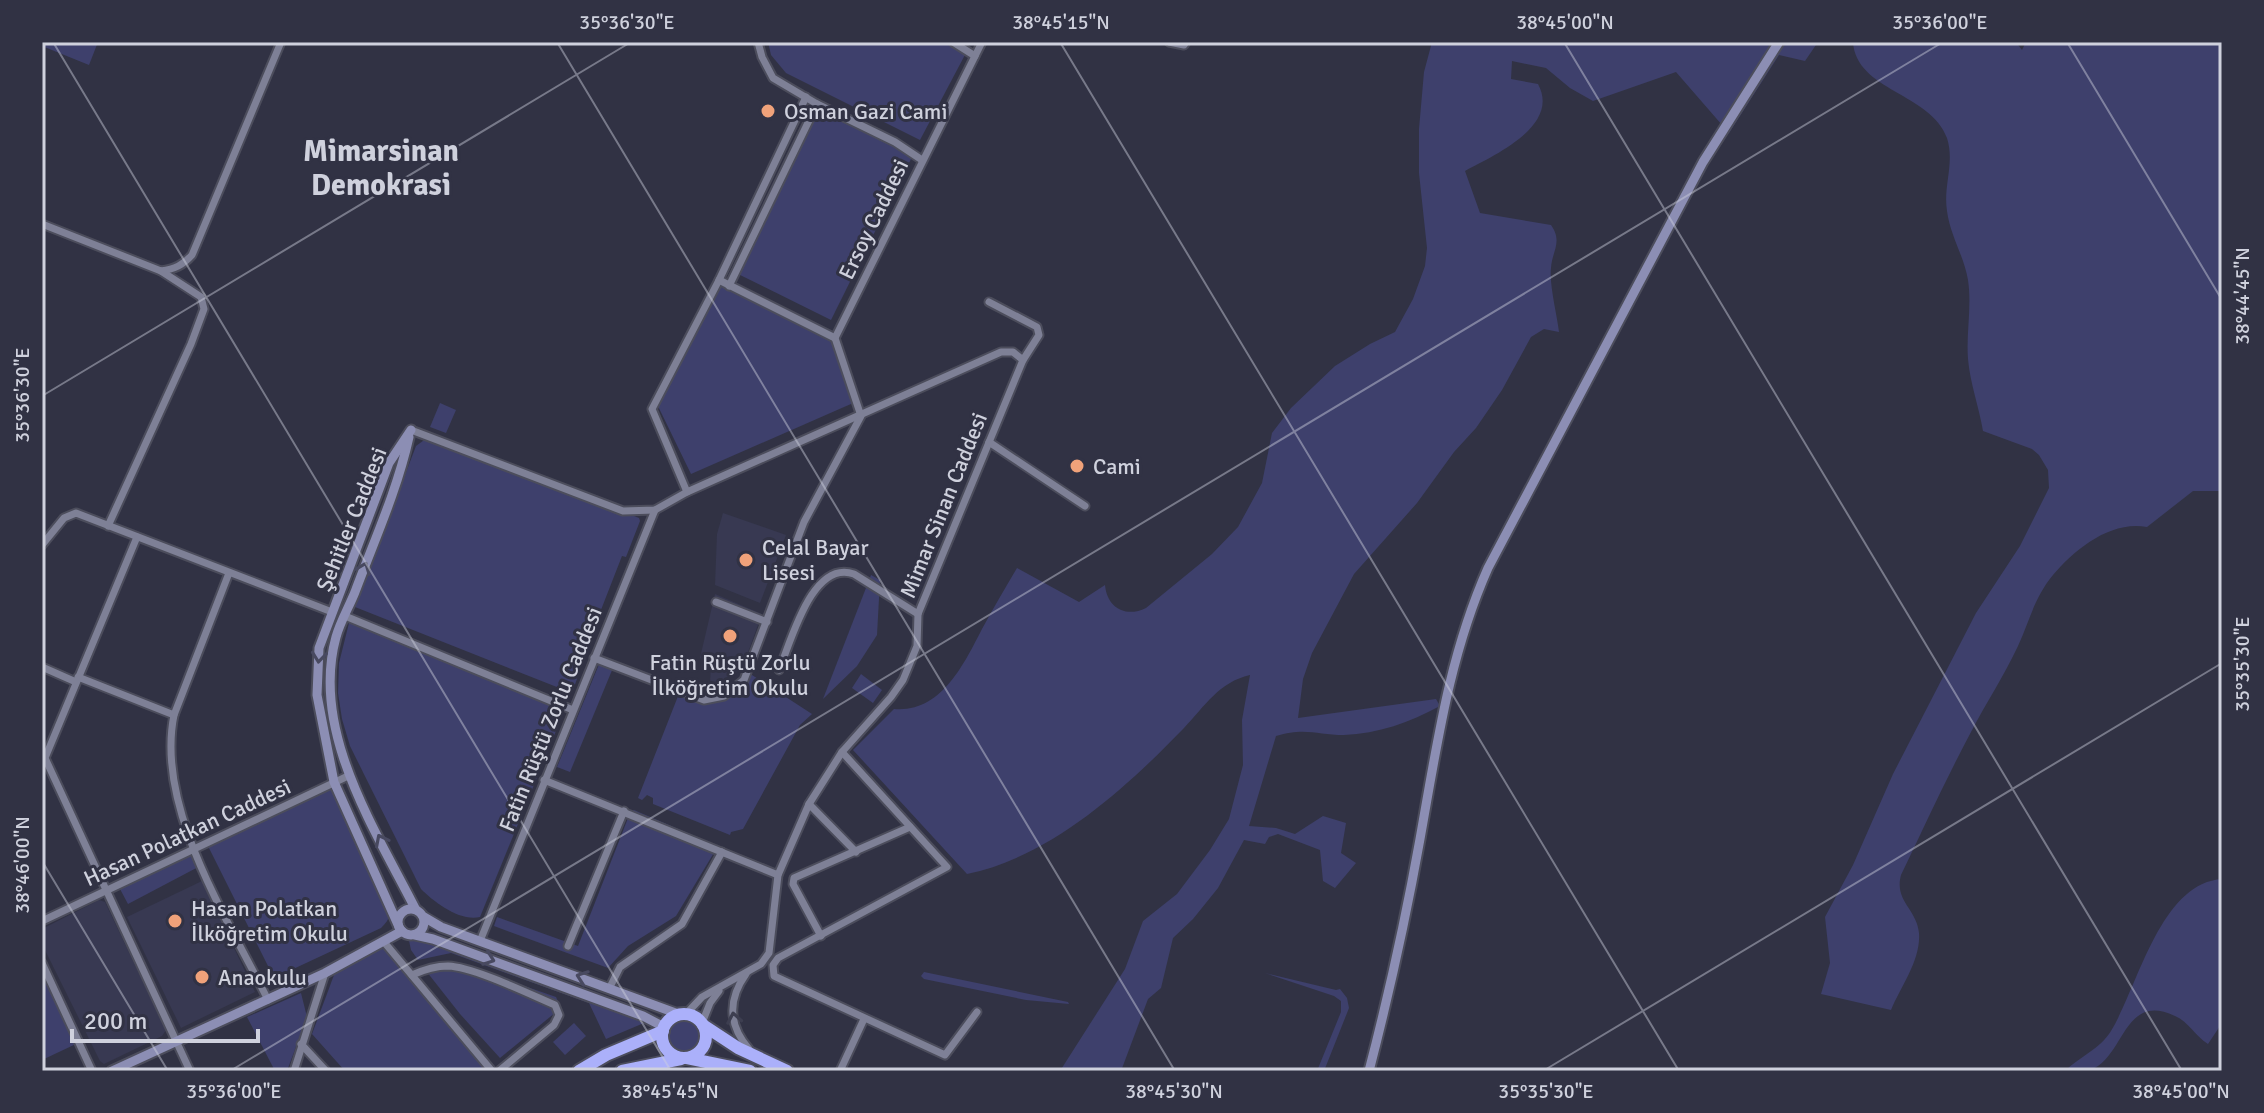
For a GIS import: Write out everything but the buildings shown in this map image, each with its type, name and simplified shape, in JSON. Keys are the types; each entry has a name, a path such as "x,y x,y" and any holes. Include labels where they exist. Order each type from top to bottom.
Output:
{"highway":[{"path":"579,1071 664,1029 673,1017 683,1014 695,1017 738,1048 787,1071"},
{"path":"622,1071 695,1056 704,1046 706,1038 703,1024"},
{"path":"664,1029 663,1044 668,1051 685,1058 750,1071"}],"street":[{"path":"161,271 184,264 192,255 281,42"},
{"path":"758,42 773,78 817,104 895,142 922,160"},
{"path":"953,42 975,56"},
{"name":"Ersoy Caddesi","path":"835,338 982,42"},
{"path":"1169,42 1184,45 1186,42"},
{"path":"1369,1071 1412,883 1445,699 1470,609 1488,568 1703,162 1779,42"},
{"path":"687,492 652,409 719,280 806,97"},
{"path":"729,286 817,104"},
{"path":"42,224 161,271 201,297 204,309 108,526"},
{"path":"594,658 704,700 730,693 744,680 804,522 861,416 835,338 719,280"},
{"name":"Mimar Sinan Caddesi","path":"764,959 769,953 778,875 809,804 842,752 903,680 917,646 918,614 1023,360 1039,337 1038,329 989,302"},
{"path":"411,430 623,511 655,510 687,492 1001,352 1013,352 1023,360"},
{"name":"Şehitler Caddesi","path":"401,929 334,782 317,695 319,648 389,463 411,430"},
{"name":"Şehitler Caddesi","path":"411,430 402,469 336,635 330,674 335,719 348,776 420,913"},
{"path":"989,442 1085,506"},
{"name":"Fatin Rüştü Zorlu Caddesi","path":"480,941 655,510"},
{"path":"42,545 64,518 76,513 332,612"},
{"path":"137,537 44,759 108,889 190,1071"},
{"path":"779,670 809,597 817,585 835,573 843,571 854,574 918,614"},
{"path":"229,573 174,715 171,770 192,848 268,1000"},
{"path":"716,602 767,622"},
{"path":"345,616 573,710"},
{"path":"42,667 174,715"},
{"path":"773,965 778,958 947,867 842,752"},
{"name":"Hasan Polatkan Caddesi","path":"42,921 348,776"},
{"path":"544,780 778,875"},
{"path":"809,804 856,852"},
{"path":"568,946 624,811"},
{"path":"821,936 793,880 910,827"},
{"path":"610,987 620,967 682,924 722,852"},
{"path":"401,929 401,914 408,909 441,927 683,1014 764,959 773,965 776,979 945,1055 977,1012"},
{"path":"415,935 422,930 420,913"},
{"path":"401,929 583,994 664,1029"},
{"path":"112,1071 134,1067 176,1042 325,973 384,942 401,929"},
{"path":"384,942 492,1071"},
{"path":"42,963 92,1071"},
{"path":"412,975 428,968 450,966 500,982 555,1005 559,1015 554,1025 499,1071"},
{"path":"747,972 734,995 732,1017 740,1038 760,1058"},
{"path":"294,1071 325,973"},
{"path":"703,1024 710,1003 723,986"},
{"path":"840,1071 864,1019"},
{"path":"301,1044 326,1071"}],"shaded area":[{"path":"42,42 98,42 89,65 42,46"},
{"path":"768,42 956,42 967,51 920,140 786,73 771,55"},
{"path":"1432,42 1818,42 1805,61 1779,55 1729,133 1676,72 1593,101 1570,88 1546,68 1512,61 1511,79 1538,84 1543,99 1540,113 1521,138 1465,171 1480,213 1551,225 1556,236 1551,275 1559,332 1544,329 1531,337 1502,390 1476,428 1454,452 1417,503 1354,574 1312,653 1303,679 1298,718 1436,699 1440,706 1381,730 1344,735 1295,732 1276,736 1249,826 1276,828 1295,834 1323,816 1346,823 1341,853 1356,863 1335,888 1323,881 1320,850 1278,834 1269,837 1265,844 1244,840 1218,888 1173,938 1161,988 1148,999 1121,1071 1060,1071 1125,969 1143,921 1177,894 1229,819 1243,765 1242,720 1250,675 1221,689 1138,773 1086,817 1028,852 967,874 853,750 894,709 925,703 949,684 1017,568 1079,602 1105,585 1109,600 1119,609 1139,611 1212,554 1238,527 1262,483 1272,433 1291,408 1335,366 1395,332 1413,299 1425,266 1427,248 1419,173 1419,129 1424,72"},
{"path":"1853,42 2016,42 2022,50 2026,42 2222,42 2222,491 2193,491 2147,527 2134,526 2107,532 2072,556 2047,584 1901,875 1901,892 1917,925 1919,943 1914,963 1891,1010 1821,994 1830,963 1825,917 1853,865 1893,774 1976,613 2020,546 2049,488 2048,470 2039,455 2032,449 1983,431 1968,359 1968,280 1947,211 1950,156 1947,138 1926,111 1867,71 1857,58"},
{"path":"819,106 914,153 831,320 736,273"},
{"path":"718,280 829,332 852,398 851,404 691,474 656,402"},
{"path":"440,403 456,410 446,433 430,427"},
{"path":"431,435 639,518 626,557 622,556 576,674 572,693 355,607 416,446"},
{"name":"Celal Bayar Lisesi","path":"723,513 786,535 760,603 715,585 717,534"},
{"path":"871,575 880,580 877,635 857,666 823,699"},
{"name":"Fatin Rüştü Zorlu İlköğretim Okulu","path":"715,594 762,614 742,669 725,680 710,684 711,663 700,658"},
{"path":"350,619 567,704 480,917 456,914 421,889 350,746 338,693 339,663"},
{"path":"602,657 615,663 570,772 557,767"},
{"path":"861,674 882,690 873,703 852,688"},
{"path":"752,675 812,714 800,725 743,829 730,835 653,804 653,798 647,795 642,800 638,798 682,686 718,692 734,687"},
{"path":"336,781 393,900 391,912 381,928 274,978 207,844"},
{"path":"634,810 718,846 676,916 628,946 608,968 494,926 497,917 578,946 630,813"},
{"path":"194,848 202,865 128,904 121,885"},
{"path":"2222,879 2222,1023 2208,1044 2175,1016 2158,1011 2145,1012 2134,1019 2102,1063 2087,1071 2065,1071 2101,1043 2111,1031 2153,940 2182,898 2201,885"},
{"path":"202,881 255,992 181,1028 127,917"},
{"path":"99,900 105,902 166,1030 162,1036 104,1064 42,944 42,929"},
{"path":"408,936 448,940 641,1010 644,1023 606,1039 589,1003 451,953 418,960 411,950"},
{"path":"386,946 491,1062 493,1066 488,1071 345,1071 312,1034 337,967"},
{"path":"456,962 556,997 559,1004 556,1012 500,1058 423,967"},
{"path":"42,968 78,1043 42,1060"},
{"path":"924,972 1069,1004 1026,1000 924,979 921,976"},
{"path":"1265,973 1340,989 1347,998 1349,1008 1324,1071 1317,1071 1341,1012 1341,1001"},
{"path":"301,993 307,1017 287,1071 275,1071 247,1017"},
{"path":"684,1019 696,1024 701,1036 696,1048 684,1053 672,1048 667,1036 672,1024"},
{"path":"574,1023 586,1036 565,1055 553,1042"}],"place":[{"name":"Osman Gazi Cami","path":"768,111"},
{"name":"Cami","path":"1077,466"},
{"name":"Celal Bayar Lisesi","path":"746,560"},
{"name":"Fatin Rüştü Zorlu İlköğretim Okulu","path":"730,636"},
{"name":"Hasan Polatkan İlköğretim Okulu","path":"175,921"},
{"name":"Anaokulu","path":"202,977"}],"district":[{"name":"Mimarsinan Demokrasi","path":"381,168"}]}
